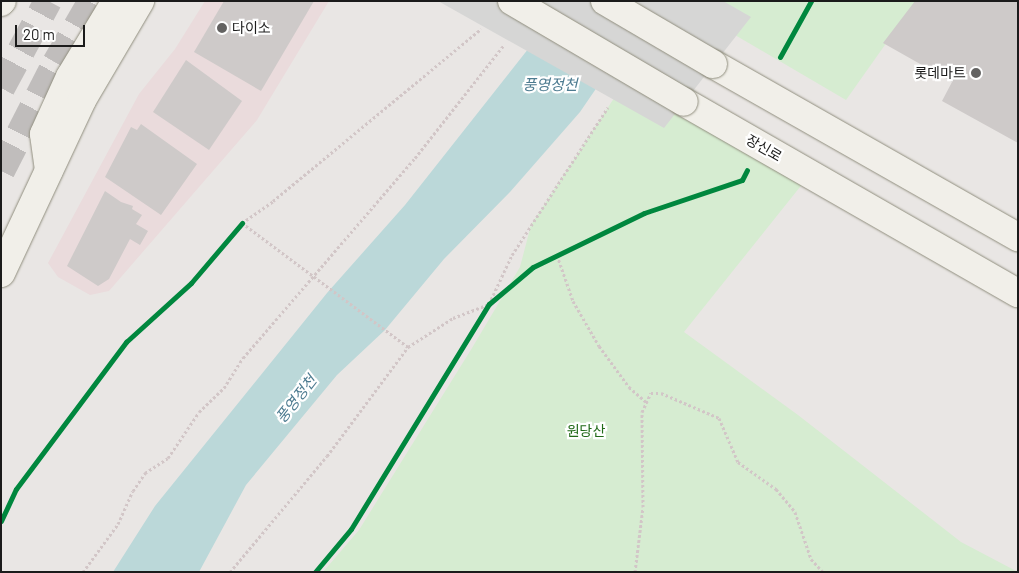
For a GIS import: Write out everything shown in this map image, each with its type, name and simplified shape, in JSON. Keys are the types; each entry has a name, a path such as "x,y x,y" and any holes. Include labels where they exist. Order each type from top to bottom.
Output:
{"main road":[{"path":"49,170 44,134 70,77 116,1"},
{"path":"1,273 82,100 140,1"},
{"name":"장신로","path":"512,1 684,102 1018,293"},
{"path":"605,1 1018,238"}],"path":[{"path":"408,347 242,223 273,201 481,29"},
{"path":"83,572 118,524 133,491 145,473 168,458 199,412 224,388 243,358 416,158 504,45"},
{"path":"315,572 351,529 489,304 512,255 608,107"},
{"path":"230,572 327,456 408,347 453,318 489,304 533,267 644,212 742,180 747,170"},
{"path":"557,255 573,301 599,346 629,387 646,402"},
{"path":"635,572 643,507 642,412 651,393 661,393 720,418 738,462 776,489 795,512 811,559 823,572"}],"shaded area":[{"path":"205,1 329,1 257,120 109,291 90,295 58,277 48,263 139,94 175,49"}],"green space":[{"path":"677,1 916,1 846,100"},
{"name":"원당산","path":"622,86 804,182 684,332 798,415 961,542 1018,572 323,572 359,530 472,348 520,267 531,225"}],"water":[{"name":"풍영정천","path":"566,1 656,1 580,112 510,192 444,259 385,330 337,375 246,485 199,572 113,572 155,506 327,293 405,205"}],"pier":[{"path":"438,1 723,1 751,17 664,128"}],"building":[{"path":"224,1 314,1 261,91 194,52"},
{"name":"롯데마트","path":"915,1 1018,1 1018,143 942,101 952,82 883,43"},
{"path":"186,60 242,101 209,150 153,112"},
{"path":"141,124 197,164 161,215 105,177 131,127 137,130"},
{"path":"105,191 121,202 133,206 132,209 142,215 136,224 148,231 140,245 130,239 109,279 98,286 67,266"}],"tunnel":[{"path":"1,88 48,1"},
{"path":"1,171 56,63 92,1"}],"cycle path":[{"path":"780,57 811,1"},
{"path":"315,572 351,529 489,304 533,267 644,213 742,180 747,170"},
{"path":"1,521 16,489 126,342 191,283 242,223"}],"place":[{"name":"다이소","path":"222,28"},
{"name":"롯데마트","path":"976,73"}]}
